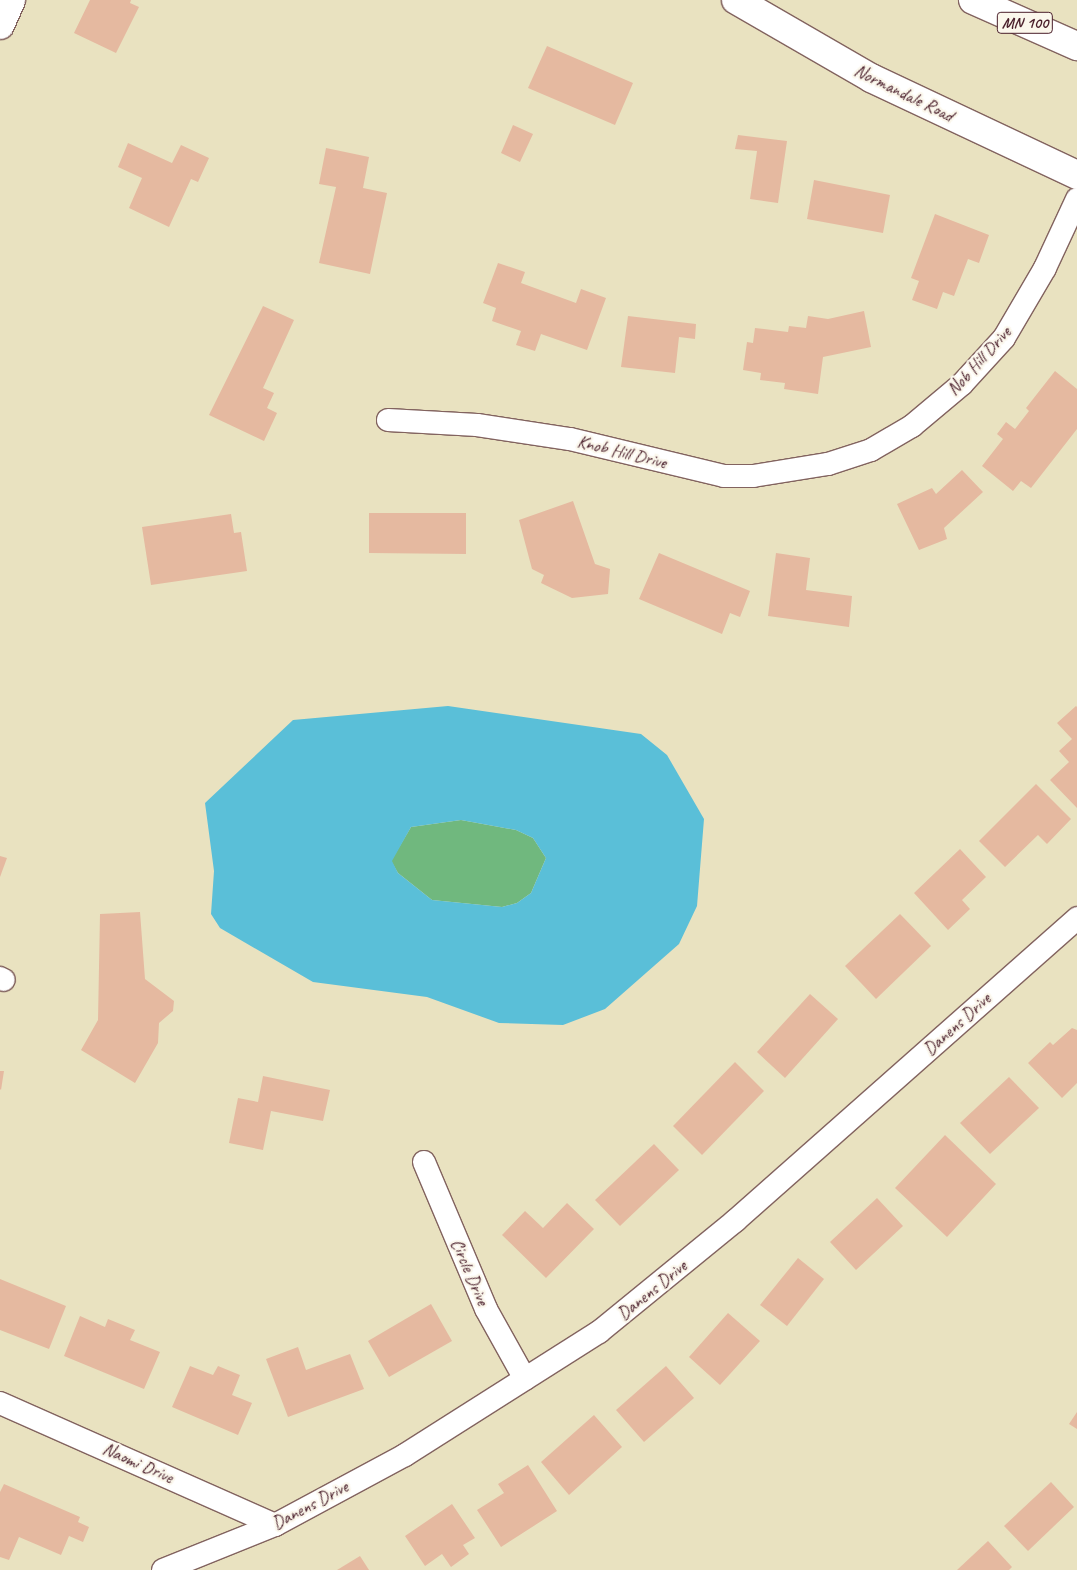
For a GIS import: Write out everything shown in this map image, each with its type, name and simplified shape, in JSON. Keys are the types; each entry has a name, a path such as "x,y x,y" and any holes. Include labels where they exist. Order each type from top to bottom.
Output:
{"main road":[{"path":"0,25 11,0"},
{"name":"Normandale Road","path":"736,0 871,78 1077,175"},
{"name":"MN 100","path":"973,0 1077,46"}],"street":[{"name":"Nob Hill Drive","path":"853,456 871,450 912,426 962,384 1004,338 1045,268 1077,199"},
{"name":"Knob Hill Drive","path":"388,420 477,425 570,439 724,476 781,472 853,456"},
{"name":"Danens Drive","path":"164,1570 275,1525 405,1455 599,1332 676,1271 1077,918"},
{"name":"Circle Drive","path":"424,1162 486,1309 525,1379"},
{"name":"Naomi Drive","path":"0,1403 275,1525"}],"green space":[{"path":"461,820 516,830 533,838 546,858 531,893 517,903 502,907 432,900 398,873 391,861 411,827"}],"water":[{"path":"448,706 641,734 667,755 704,819 697,906 679,944 605,1009 563,1025 499,1023 427,997 313,982 220,928 211,914 214,871 205,803 293,720","holes":["461,820 516,830 533,838 546,858 531,893 517,903 502,907 432,900 398,873 392,861 411,827"]}],"building":[{"path":"90,0 131,0 130,3 139,7 116,53 74,33"},
{"path":"547,46 633,83 615,125 528,88"},
{"path":"513,125 533,134 520,162 501,153"},
{"path":"738,135 787,141 778,203 750,199 757,151 735,149"},
{"path":"128,143 172,163 181,145 209,158 198,182 191,179 169,227 129,208 142,178 118,167"},
{"path":"326,148 369,157 363,188 387,193 370,274 319,263 336,187 319,184"},
{"path":"814,180 890,195 883,233 807,219"},
{"path":"935,214 989,235 979,263 968,259 954,296 943,292 937,309 912,300 919,281 911,278"},
{"path":"498,263 525,272 521,283 576,303 581,289 606,298 587,350 541,334 535,351 516,345 521,331 492,321 496,308 483,303"},
{"path":"263,306 294,320 263,388 274,393 267,408 277,413 264,441 209,415"},
{"path":"864,311 871,347 823,357 818,394 784,389 785,383 760,380 761,373 743,370 747,342 753,343 755,328 788,332 789,326 806,328 808,316 828,319"},
{"path":"628,316 696,324 695,339 679,337 675,373 621,367"},
{"path":"1055,371 1077,389 1077,429 1031,488 1021,481 1013,491 982,466 1003,439 997,434 1006,422 1015,429 1029,411 1026,408"},
{"path":"962,470 983,492 944,528 947,539 919,550 897,504 932,488 936,494"},
{"path":"573,501 595,564 610,569 608,594 572,598 541,583 544,575 532,569 519,520"},
{"path":"369,513 466,513 466,554 369,553"},
{"path":"231,514 234,533 241,532 247,571 151,585 142,527"},
{"path":"659,553 750,591 740,617 730,613 722,634 639,599"},
{"path":"776,553 810,558 806,590 852,596 849,627 768,616"},
{"path":"1076,706 1077,808 1050,780 1069,762 1059,751 1072,739 1057,723"},
{"path":"1036,784 1071,819 1047,844 1038,835 1005,867 979,841"},
{"path":"960,849 986,877 962,900 970,909 948,930 914,893"},
{"path":"0,856 7,858 0,877"},
{"path":"140,912 145,979 174,1001 173,1011 159,1023 158,1043 135,1083 81,1050 98,1020 100,914"},
{"path":"900,914 931,946 876,999 845,966"},
{"path":"810,994 838,1019 785,1078 757,1052"},
{"path":"1072,1028 1077,1030 1077,1083 1062,1098 1028,1063 1050,1042 1053,1045"},
{"path":"735,1062 764,1091 702,1155 673,1126"},
{"path":"0,1071 4,1071 1,1090 0,1089"},
{"path":"263,1076 330,1090 323,1121 271,1111 263,1150 229,1143 238,1098 258,1102"},
{"path":"1009,1077 1039,1108 990,1154 960,1123"},
{"path":"945,1135 996,1184 947,1237 895,1188"},
{"path":"654,1144 679,1170 620,1226 595,1200"},
{"path":"877,1198 903,1226 856,1270 830,1242"},
{"path":"567,1203 594,1229 546,1278 502,1235 525,1211 543,1228"},
{"path":"798,1258 824,1279 787,1326 760,1305"},
{"path":"0,1279 66,1306 49,1349 0,1330"},
{"path":"431,1304 452,1341 389,1377 368,1341"},
{"path":"728,1313 760,1341 720,1385 689,1357"},
{"path":"80,1316 105,1327 108,1319 135,1330 130,1340 160,1352 144,1389 64,1356"},
{"path":"298,1347 306,1370 350,1354 364,1389 288,1417 266,1359"},
{"path":"190,1366 213,1375 218,1366 240,1375 232,1395 252,1403 238,1435 172,1407"},
{"path":"666,1366 694,1398 644,1442 616,1410"},
{"path":"1077,1412 1077,1429 1069,1424"},
{"path":"594,1415 622,1447 569,1495 541,1462"},
{"path":"528,1465 557,1511 501,1547 477,1510 504,1493 498,1484"},
{"path":"1051,1482 1074,1507 1028,1551 1004,1526"},
{"path":"4,1484 80,1517 78,1522 89,1527 83,1542 69,1536 61,1555 19,1537 9,1560 0,1557 0,1492"},
{"path":"452,1504 475,1538 463,1545 469,1554 451,1567 442,1554 425,1566 405,1536"},
{"path":"988,1541 1012,1567 1009,1570 957,1570"},
{"path":"360,1556 369,1570 337,1570"}]}
